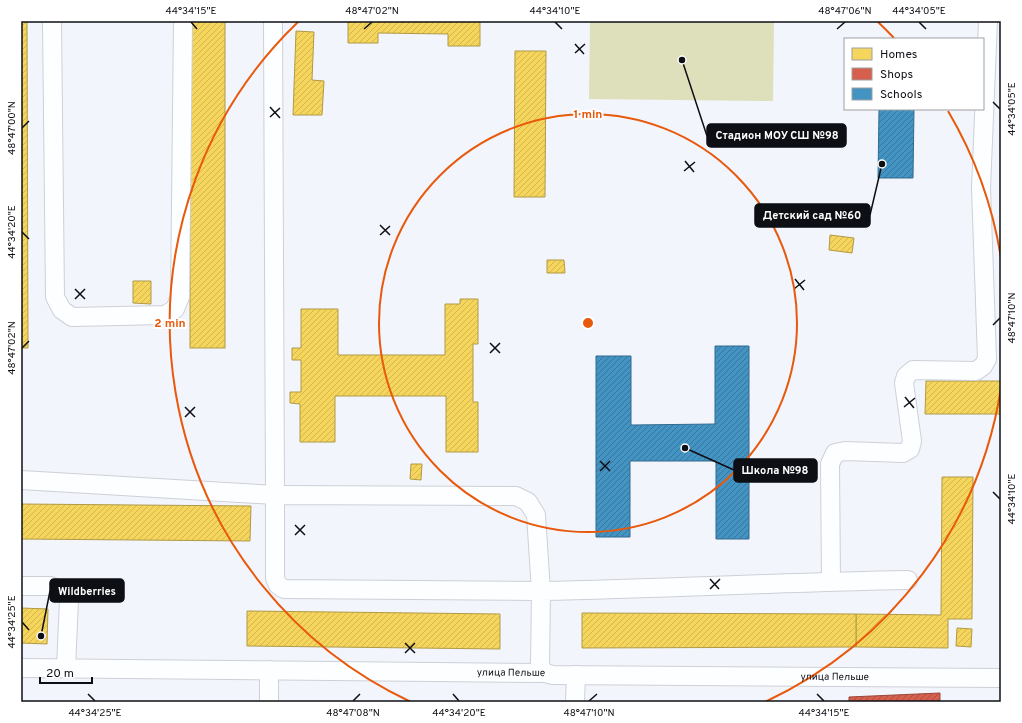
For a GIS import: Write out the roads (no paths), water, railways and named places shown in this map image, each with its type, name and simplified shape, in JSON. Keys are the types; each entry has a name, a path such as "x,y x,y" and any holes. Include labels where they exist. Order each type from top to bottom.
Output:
{"street":[{"path":"52,21 55,297 62,310 72,317 165,315 175,309 180,297 183,21"},
{"path":"273,21 275,495 276,578 278,585 284,588 609,590 908,580"},
{"path":"831,582 830,464 835,453 845,451 903,453 910,449 912,441 904,383 906,376 913,370 976,371 983,366 987,360 981,188 988,21"},
{"path":"21,480 275,495 516,496 528,502 536,515 541,590 540,665 544,673"},
{"path":"21,586 51,586 61,590 70,600 66,668"},
{"name":"улица Пельше","path":"21,668 544,673 552,675 1001,678"},
{"path":"269,670 269,702"},
{"path":"575,702 576,675"}],"place":[{"name":"Стадион МОУ СШ №98","path":"682,60"},
{"name":"Детский сад №60","path":"882,164"},
{"name":"Школа №98","path":"685,448"},
{"name":"Wildberries","path":"41,636"}]}
